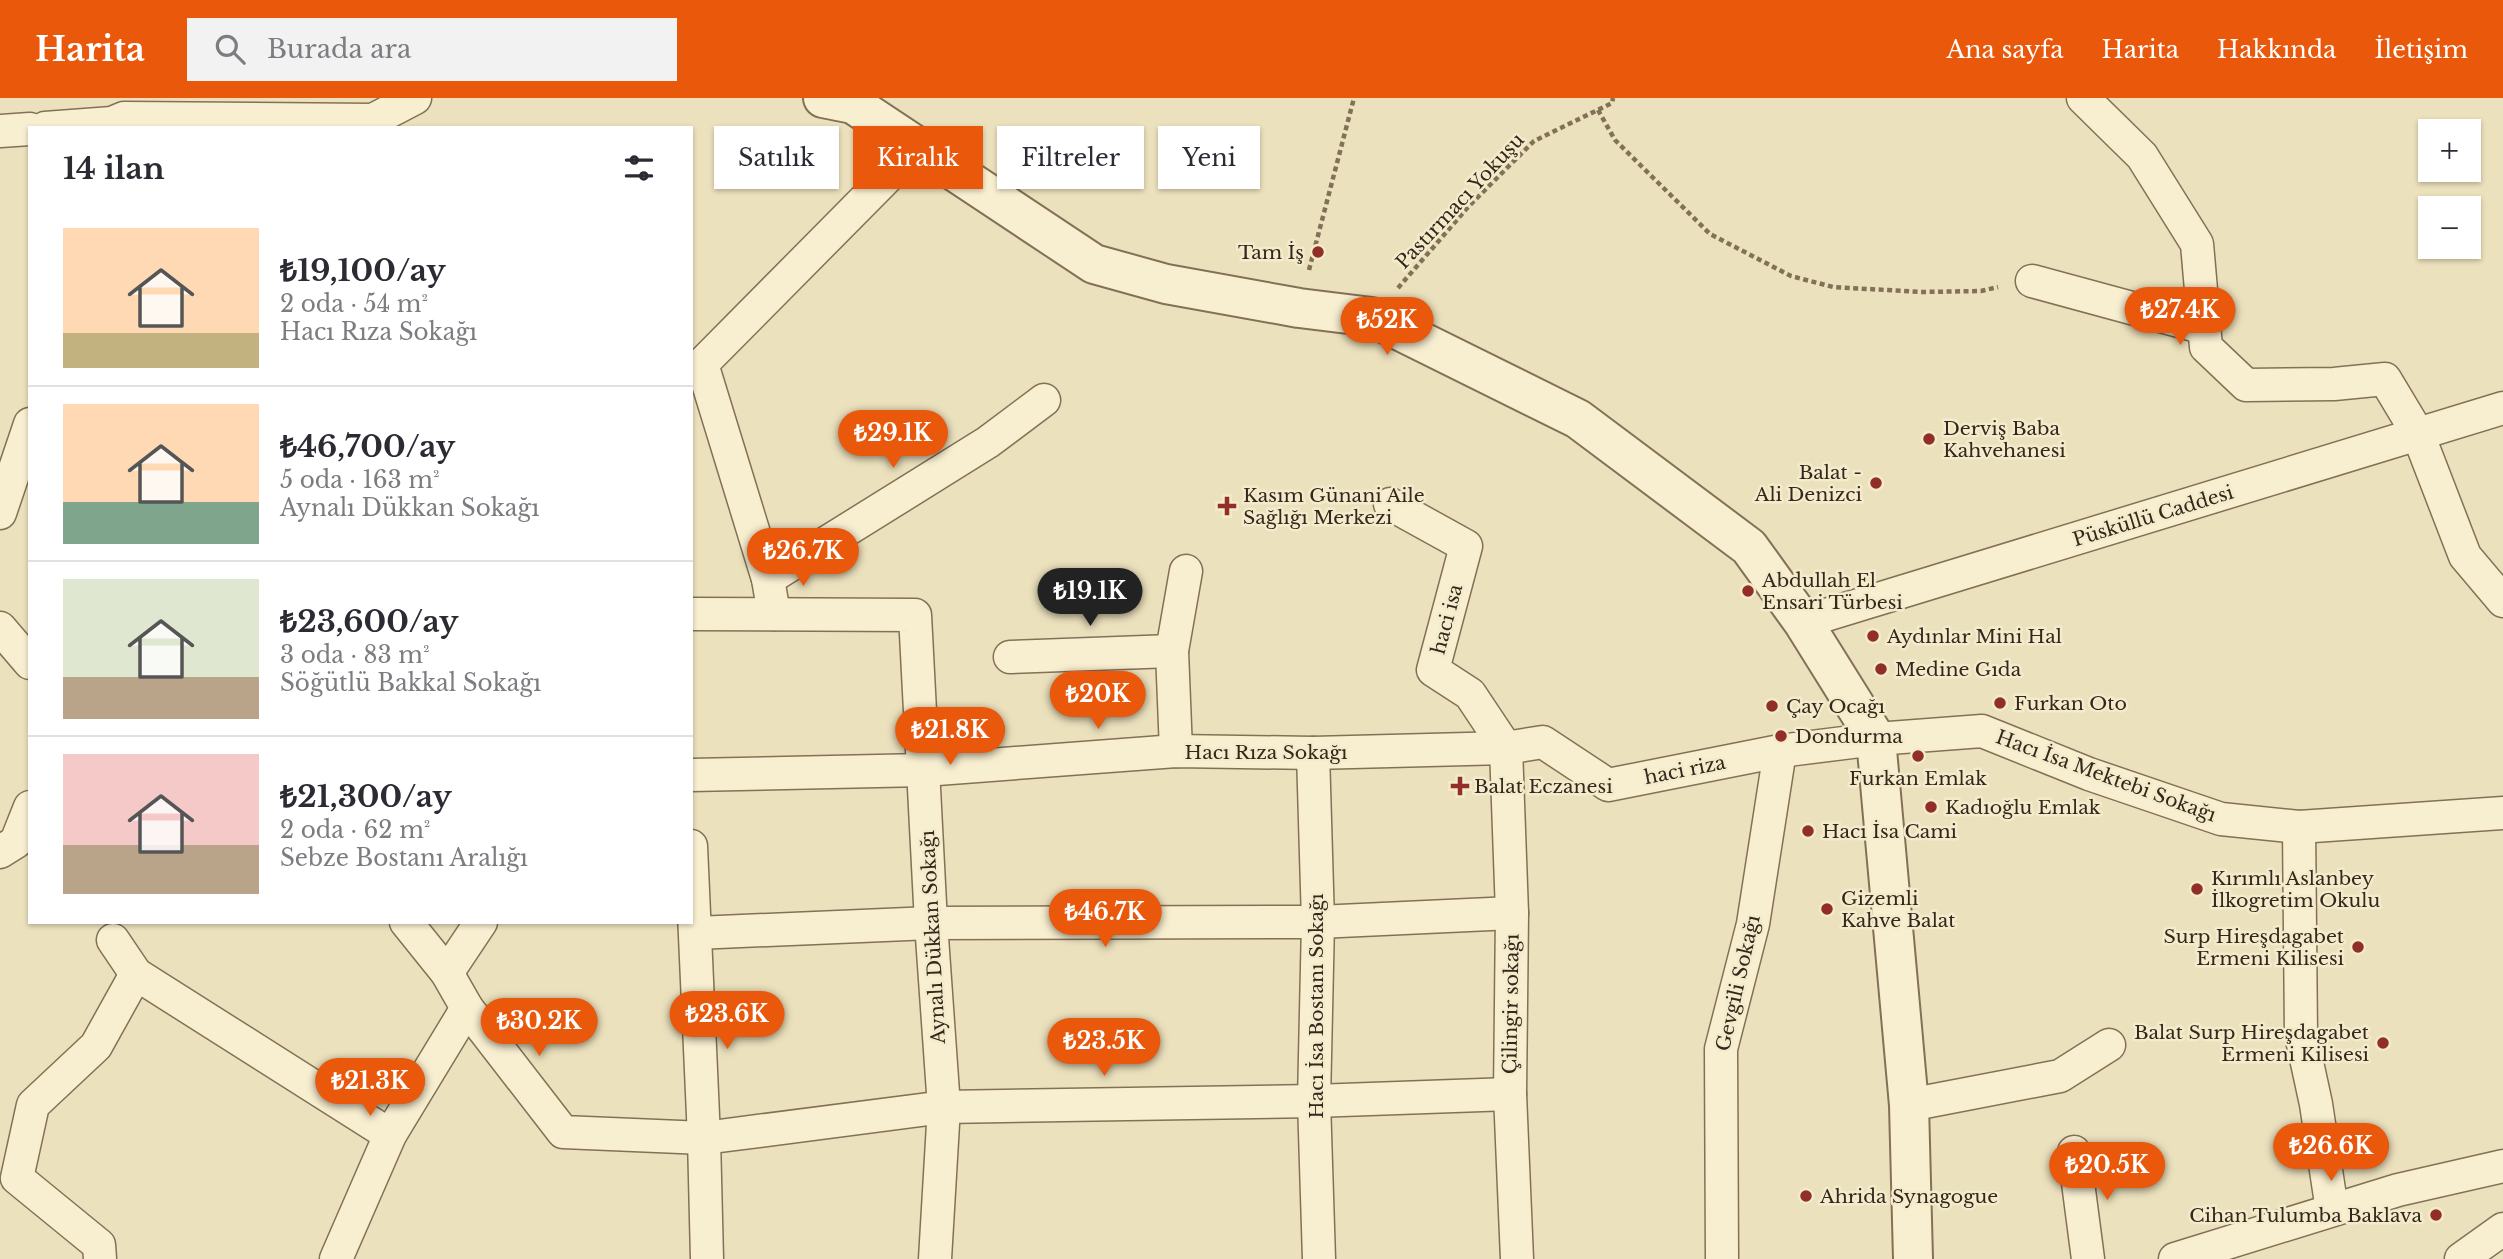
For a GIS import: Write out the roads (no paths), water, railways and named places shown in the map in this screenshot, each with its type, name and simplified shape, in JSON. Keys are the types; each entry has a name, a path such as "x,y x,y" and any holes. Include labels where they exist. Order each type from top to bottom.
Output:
{"street":[{"path":"90,126 112,125 124,118 247,123 373,120 415,98"},
{"path":"822,98 853,104 884,126"},
{"path":"2083,98 2142,156 2197,244 2206,346 2246,385 2334,384 2385,379 2418,434 2465,556 2503,601"},
{"path":"0,131 28,129"},
{"path":"693,614 774,614 768,579 702,364 875,189"},
{"path":"979,189 1094,264 1166,284 1299,308 1372,317 1578,419 1749,547 1803,622 1876,739 1909,1105 1913,1259"},
{"path":"2032,281 2205,328"},
{"path":"768,579 988,442 1044,400"},
{"name":"Püsküllü Caddesi","path":"1803,622 2503,408"},
{"path":"0,513 28,430"},
{"name":"haci isa","path":"1390,504 1466,546 1433,670 1470,694 1506,748"},
{"path":"1176,751 1172,651 1186,571"},
{"name":"Aynalı Dükkan Sokağı","path":"774,614 915,615 931,923 944,1107 935,1259"},
{"path":"0,628 28,661"},
{"path":"1010,657 1172,651"},
{"name":"Hacı İsa Mektebi Sokağı","path":"1876,739 1982,731 2089,774 2221,819 2299,827 2503,813"},
{"name":"haci riza","path":"1506,748 1543,742 1608,785 1780,751 1876,739"},
{"name":"Hacı Rıza Sokağı","path":"693,775 924,770 1176,751 1313,753 1506,748"},
{"name":"Çilingir sokağı","path":"1506,748 1512,913 1510,1094 1517,1259"},
{"name":"Gevgili Sokağı","path":"1722,1259 1721,1049 1753,924 1780,751"},
{"name":"Hacı İsa Bostanı Sokağı","path":"1313,753 1318,922 1314,1101 1319,1259"},
{"path":"5,845 28,810"},
{"path":"2299,827 2301,1035 2316,1104 2332,1210"},
{"path":"693,881 707,1259"},
{"path":"696,933 931,923 1318,922 1512,913"},
{"path":"408,924 447,974 467,1008 563,1132 704,1138 944,1107 1314,1101 1510,1094"},
{"path":"447,974 480,924"},
{"path":"113,940 136,974 390,1135"},
{"path":"100,1259 99,1245 17,1178 33,1105 96,1046 136,974"},
{"path":"339,1259 390,1135 467,1008"},
{"path":"1909,1105 2060,1076 2109,1045"},
{"path":"2074,1152 2088,1259"},
{"path":"2175,1259 2398,1190 2503,1166"},
{"path":"2461,1259 2503,1229"}],"place":[{"name":"Tam İş","path":"1318,252"},
{"name":"Derviş Baba Kahvehanesi","path":"1929,439"},
{"name":"Balat - Ali Denizci","path":"1876,483"},
{"name":"Kasım Günani Aile Sağlığı Merkezi","path":"1227,506"},
{"name":"Abdullah El Ensari Türbesi","path":"1748,591"},
{"name":"Aydınlar Mini Hal","path":"1873,636"},
{"name":"Medine Gıda","path":"1881,669"},
{"name":"Furkan Oto","path":"2000,703"},
{"name":"Çay Ocağı","path":"1772,706"},
{"name":"Dondurma","path":"1781,736"},
{"name":"Furkan Emlak","path":"1918,756"},
{"name":"Balat Eczanesi","path":"1460,786"},
{"name":"Kadıoğlu Emlak","path":"1931,807"},
{"name":"Hacı İsa Cami","path":"1808,831"},
{"name":"Kırımlı Aslanbey İlkogretim Okulu","path":"2197,889"},
{"name":"Gizemli Kahve Balat","path":"1827,909"},
{"name":"Surp Hireşdagabet Ermeni Kilisesi","path":"2358,947"},
{"name":"Balat Surp Hireşdagabet Ermeni Kilisesi","path":"2383,1043"},
{"name":"Ahrida Synagogue","path":"1806,1196"},
{"name":"Cihan Tulumba Baklava","path":"2436,1215"}]}
